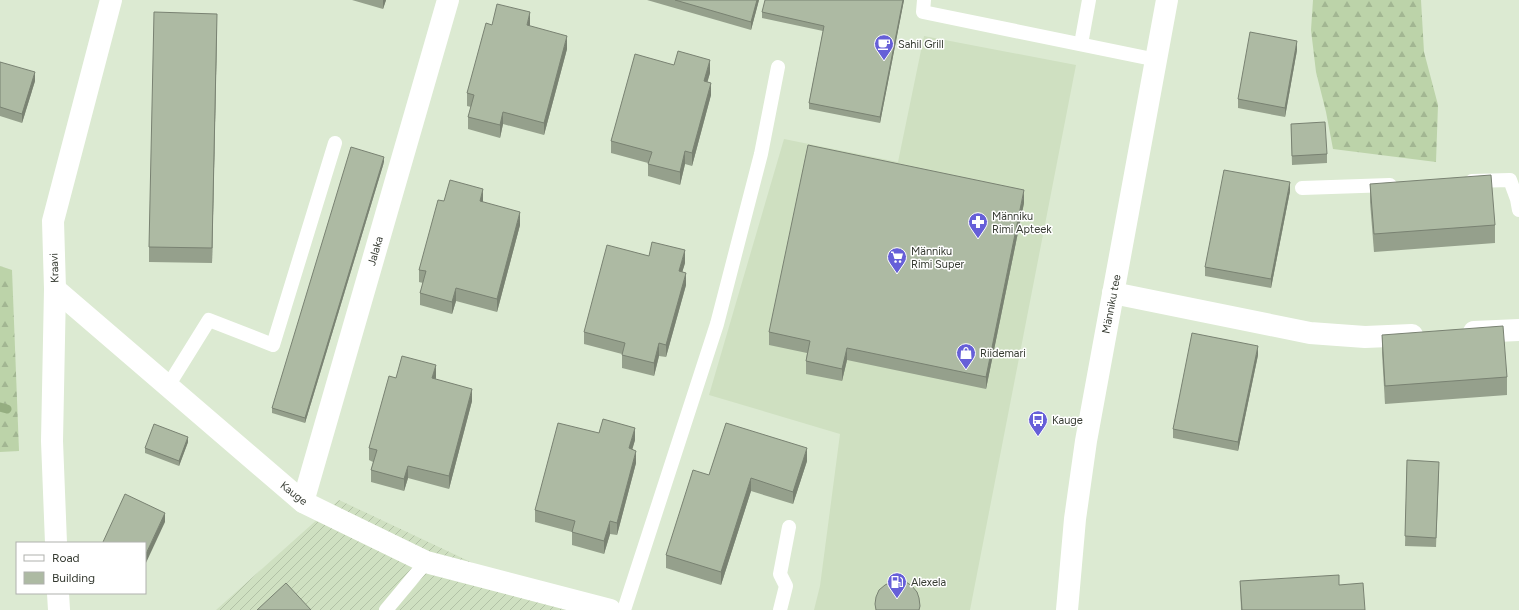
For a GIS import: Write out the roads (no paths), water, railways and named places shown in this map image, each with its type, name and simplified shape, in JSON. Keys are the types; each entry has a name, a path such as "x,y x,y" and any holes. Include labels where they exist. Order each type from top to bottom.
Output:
{"street":[{"name":"Kraavi","path":"56,542 52,441 55,289 53,221 110,0"},
{"name":"Jalaka","path":"303,502 448,0"},
{"name":"Männiku tee","path":"1067,610 1075,519 1085,449 1167,0"},
{"name":"Kauge","path":"55,289 303,502 426,562 610,610"},
{"path":"1113,294 1310,333 1365,336 1434,334"},
{"path":"1458,333 1519,330"},
{"path":"58,594 59,610"}],"lane":[{"path":"924,0 923,12 1156,60"},
{"path":"1081,44 1089,0"},
{"path":"624,610 717,324 761,154 778,67"},
{"path":"168,386 209,320 273,345 336,143"},
{"path":"1462,182 1510,180 1517,199 1519,210"},
{"path":"1302,188 1406,184"},
{"path":"780,610 786,586 780,574 789,527"},
{"path":"386,610 426,562"}],"waterway":[{"path":"0,407 7,409"}],"place":[{"name":"Sahil Grill","path":"884,61"},
{"name":"Männiku Rimi Apteek","path":"978,239"},
{"name":"Männiku Rimi Super","path":"897,274"},
{"name":"Riidemari","path":"966,370"},
{"name":"Kauge","path":"1038,437"},
{"name":"Alexela","path":"897,599"}]}
